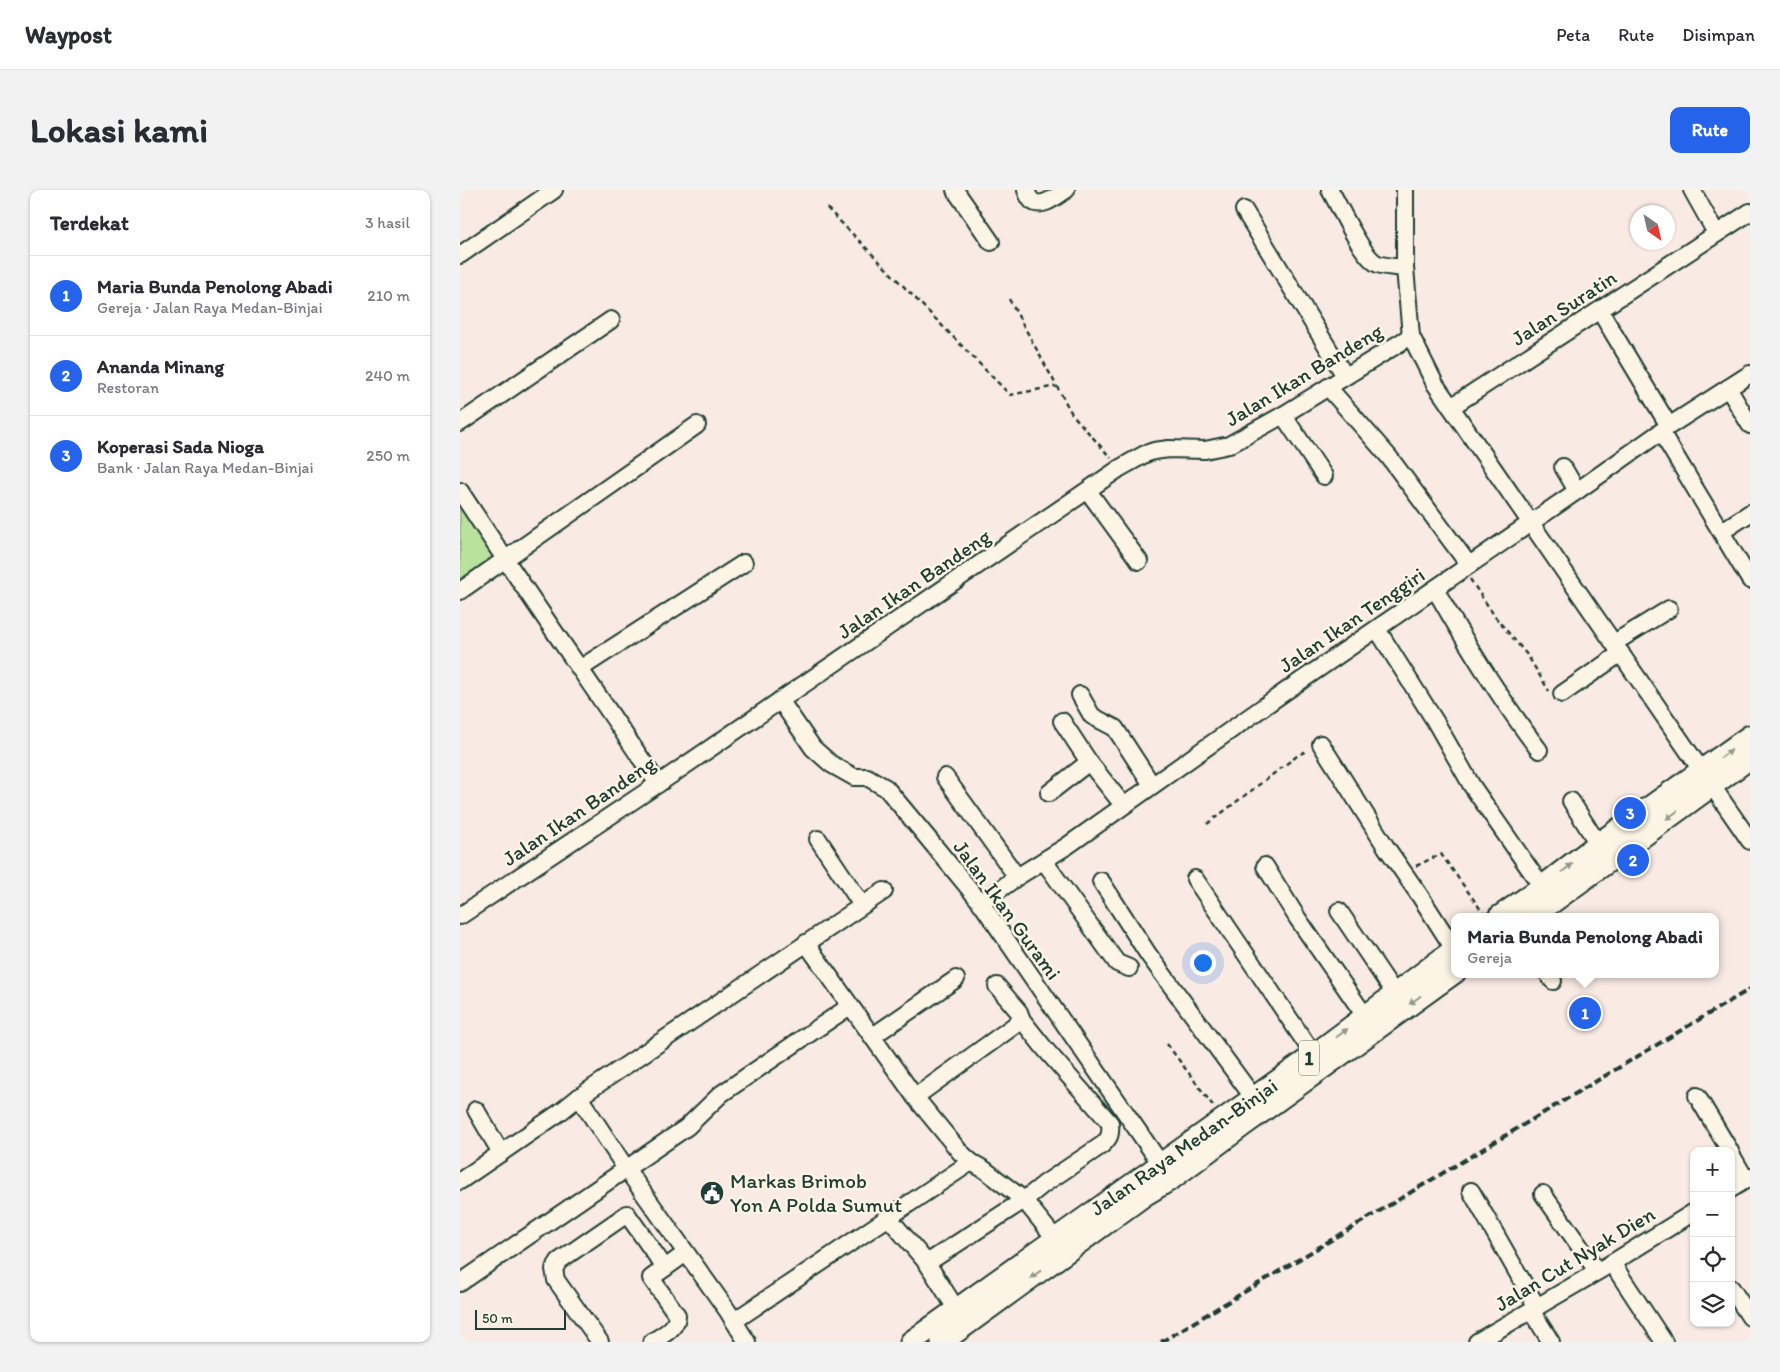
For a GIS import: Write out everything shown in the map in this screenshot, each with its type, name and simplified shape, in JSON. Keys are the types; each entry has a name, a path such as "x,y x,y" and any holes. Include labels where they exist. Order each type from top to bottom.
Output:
{"main road":[{"path":"1537,913 1707,779 1750,736"},
{"path":"1505,913 1598,844 1707,779 1750,758"},
{"name":"Jalan Raya Medan-Binjai","path":"1166,1171 1222,1119 1314,1055 1451,952"},
{"name":"Jalan Raya Medan-Binjai","path":"910,1342 961,1317 1166,1171 1242,1126 1451,975"},
{"name":"Jalan Raya Medan-Binjai","path":"942,1342 961,1317"}],"street":[{"path":"460,255 554,190"},
{"path":"955,190 991,242"},
{"path":"1026,190 1032,200 1040,204 1047,202 1066,190"},
{"path":"1330,190 1363,250 1371,260 1378,264 1405,268"},
{"path":"1405,190 1405,268 1411,336 1435,384 1750,841"},
{"path":"1692,190 1716,233"},
{"path":"1244,210 1345,376"},
{"name":"Jalan Suratin","path":"1451,407 1750,212"},
{"path":"1600,310 1750,580"},
{"path":"460,423 611,320"},
{"name":"Jalan Ikan Bandeng","path":"460,916 658,784 1120,468 1154,451 1169,449 1205,450 1229,445 1283,415 1411,336"},
{"name":"Jalan Ikan Tenggiri","path":"981,903 1466,566 1577,492 1665,429 1750,374"},
{"path":"1328,387 1389,457 1466,566"},
{"path":"1728,388 1750,425"},
{"path":"1283,415 1324,476"},
{"path":"460,591 697,425"},
{"path":"1563,467 1577,492"},
{"path":"460,491 504,559 581,668 658,784"},
{"path":"1088,491 1139,561"},
{"path":"1727,528 1750,513"},
{"path":"581,668 744,563"},
{"path":"1435,589 1472,655 1539,750"},
{"path":"1562,694 1669,609"},
{"path":"1377,629 1435,721 1472,786 1542,887"},
{"path":"1080,695 1092,716 1115,728 1152,786"},
{"name":"Jalan Ikan Gurami","path":"780,700 813,748 831,764 854,777 867,777 886,788 981,903 1166,1171"},
{"path":"1062,721 1089,762 1124,805"},
{"path":"1320,744 1403,873 1451,943"},
{"path":"1048,793 1089,762"},
{"path":"945,777 1017,878"},
{"path":"1571,801 1598,844"},
{"path":"818,839 862,905"},
{"path":"1044,861 1117,963 1129,968"},
{"path":"1265,866 1298,919 1364,1016"},
{"path":"1195,879 1314,1055"},
{"path":"1101,881 1148,954 1253,1097"},
{"path":"460,1181 559,1113 579,1097 884,891"},
{"path":"1339,911 1394,994"},
{"path":"806,943 915,1097 960,1152 1024,1200 1060,1246"},
{"path":"873,1036 956,979"},
{"path":"927,1263 1024,1200 1044,1184 1102,1145 1111,1133 1110,1124 1022,1020 1019,1012 997,986"},
{"path":"460,1284 627,1170 687,1127 720,1094 850,1006"},
{"path":"915,1097 1022,1020"},
{"path":"1697,1096 1727,1147"},
{"path":"579,1097 627,1170 747,1342"},
{"path":"476,1110 501,1153"},
{"path":"1735,1159 1748,1178 1735,1186"},
{"path":"734,1321 971,1162"},
{"path":"1471,1191 1551,1342"},
{"path":"1543,1194 1597,1272"},
{"path":"600,1342 556,1280 554,1268 559,1261 627,1214 665,1268"},
{"path":"888,1217 927,1263 961,1317"},
{"name":"Jalan Cut Nyak Dien","path":"1477,1342 1612,1263 1690,1221"},
{"path":"652,1342 673,1327 677,1322 677,1315 651,1278 686,1253"},
{"path":"1612,1263 1664,1342"},
{"path":"1735,1294 1750,1317"}],"path":[{"path":"827,208 1010,395 1056,386"},
{"path":"1009,299 1072,414 1120,468"},
{"path":"1466,566 1496,618 1528,656 1545,686 1555,697 1562,694"},
{"path":"1207,824 1298,756 1320,744"},
{"path":"1403,873 1441,854 1484,913"},
{"path":"1168,1044 1222,1119"}],"green space":[{"path":"460,501 498,556 460,583"}],"railway":[{"path":"1161,1342 1750,989"}],"place":[{"name":"Koperasi Sada Nioga","path":"1630,813"},
{"name":"Ananda Minang","path":"1633,860"},
{"name":"Maria Bunda Penolong Abadi","path":"1585,1013"},
{"name":"Markas Brimob Yon A Polda Sumut","path":"712,1193"}]}
